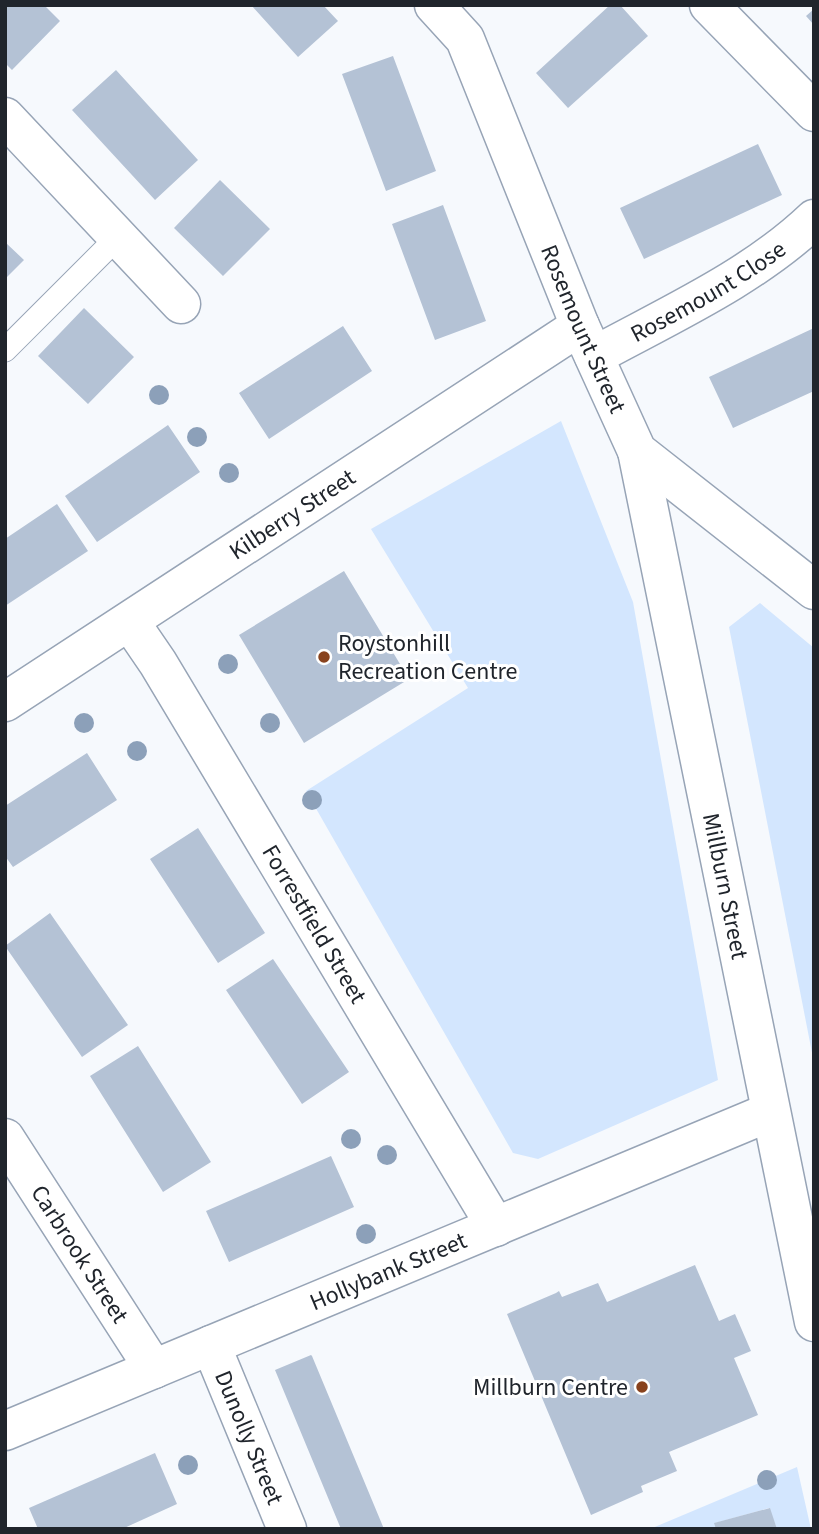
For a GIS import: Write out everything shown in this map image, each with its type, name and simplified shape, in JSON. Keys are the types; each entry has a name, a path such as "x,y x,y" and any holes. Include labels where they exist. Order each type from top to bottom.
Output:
{"street":[{"name":"Rosemount Street","path":"434,5 465,39 587,341 638,451 814,590"},
{"path":"709,5 814,112"},
{"path":"5,117 181,304"},
{"name":"Rosemount Close","path":"587,341 710,293 789,242 814,219"},
{"name":"Kilberry Street","path":"5,702 587,341"},
{"name":"Millburn Street","path":"638,451 814,1322"},
{"name":"Forrestfield Street","path":"130,622 158,663 496,1227"},
{"name":"Hollybank Street","path":"5,1431 770,1112"},
{"name":"Carbrook Street","path":"5,1138 154,1369"},
{"name":"Dunolly Street","path":"211,1345 287,1529"}],"lane":[{"path":"5,351 118,237"}],"shaded area":[{"path":"561,421 633,602 718,1080 538,1159 513,1153 306,791 468,688 371,529"},
{"path":"760,603 814,648 814,1063 729,627"},
{"path":"797,1467 811,1529 777,1529 769,1508 715,1523 716,1529 650,1529"}],"building":[{"path":"5,5 44,5 60,21 12,70 5,63"},
{"path":"251,5 323,5 338,21 298,57"},
{"path":"610,5 620,5 648,36 568,108 536,73"},
{"path":"814,9 814,25 806,16"},
{"path":"393,56 436,171 386,191 342,74"},
{"path":"116,70 198,160 155,200 72,110"},
{"path":"758,144 782,195 644,259 620,208"},
{"path":"220,180 270,229 223,276 174,228"},
{"path":"443,205 486,321 435,340 392,224"},
{"path":"5,242 24,260 5,279"},
{"path":"84,308 134,357 88,404 38,356"},
{"path":"343,326 372,371 269,439 239,393"},
{"path":"814,328 814,391 733,428 709,377"},
{"path":"168,425 200,472 97,542 65,496"},
{"path":"57,504 88,551 5,606 5,539"},
{"name":"Roystonhill Recreation Centre","path":"344,571 409,679 304,743 239,635"},
{"path":"87,753 117,800 13,867 5,856 5,806"},
{"path":"198,828 265,933 218,963 150,859"},
{"path":"50,913 128,1025 82,1057 5,946"},
{"path":"273,959 349,1072 302,1104 226,990"},
{"path":"138,1046 211,1162 163,1192 90,1076"},
{"path":"331,1156 354,1207 229,1262 206,1211"},
{"name":"Millburn Centre","path":"695,1265 719,1321 735,1314 751,1351 734,1358 758,1415 669,1452 677,1471 641,1486 643,1492 591,1515 507,1314 559,1291 562,1297 598,1283 607,1302"},
{"path":"311,1355 384,1529 341,1529 275,1370"},
{"path":"155,1453 177,1504 122,1529 38,1529 29,1508"},
{"path":"770,1508 777,1529 716,1529 714,1523"}],"place":[{"name":"Roystonhill Recreation Centre","path":"324,657"},
{"name":"Millburn Centre","path":"642,1387"}]}
